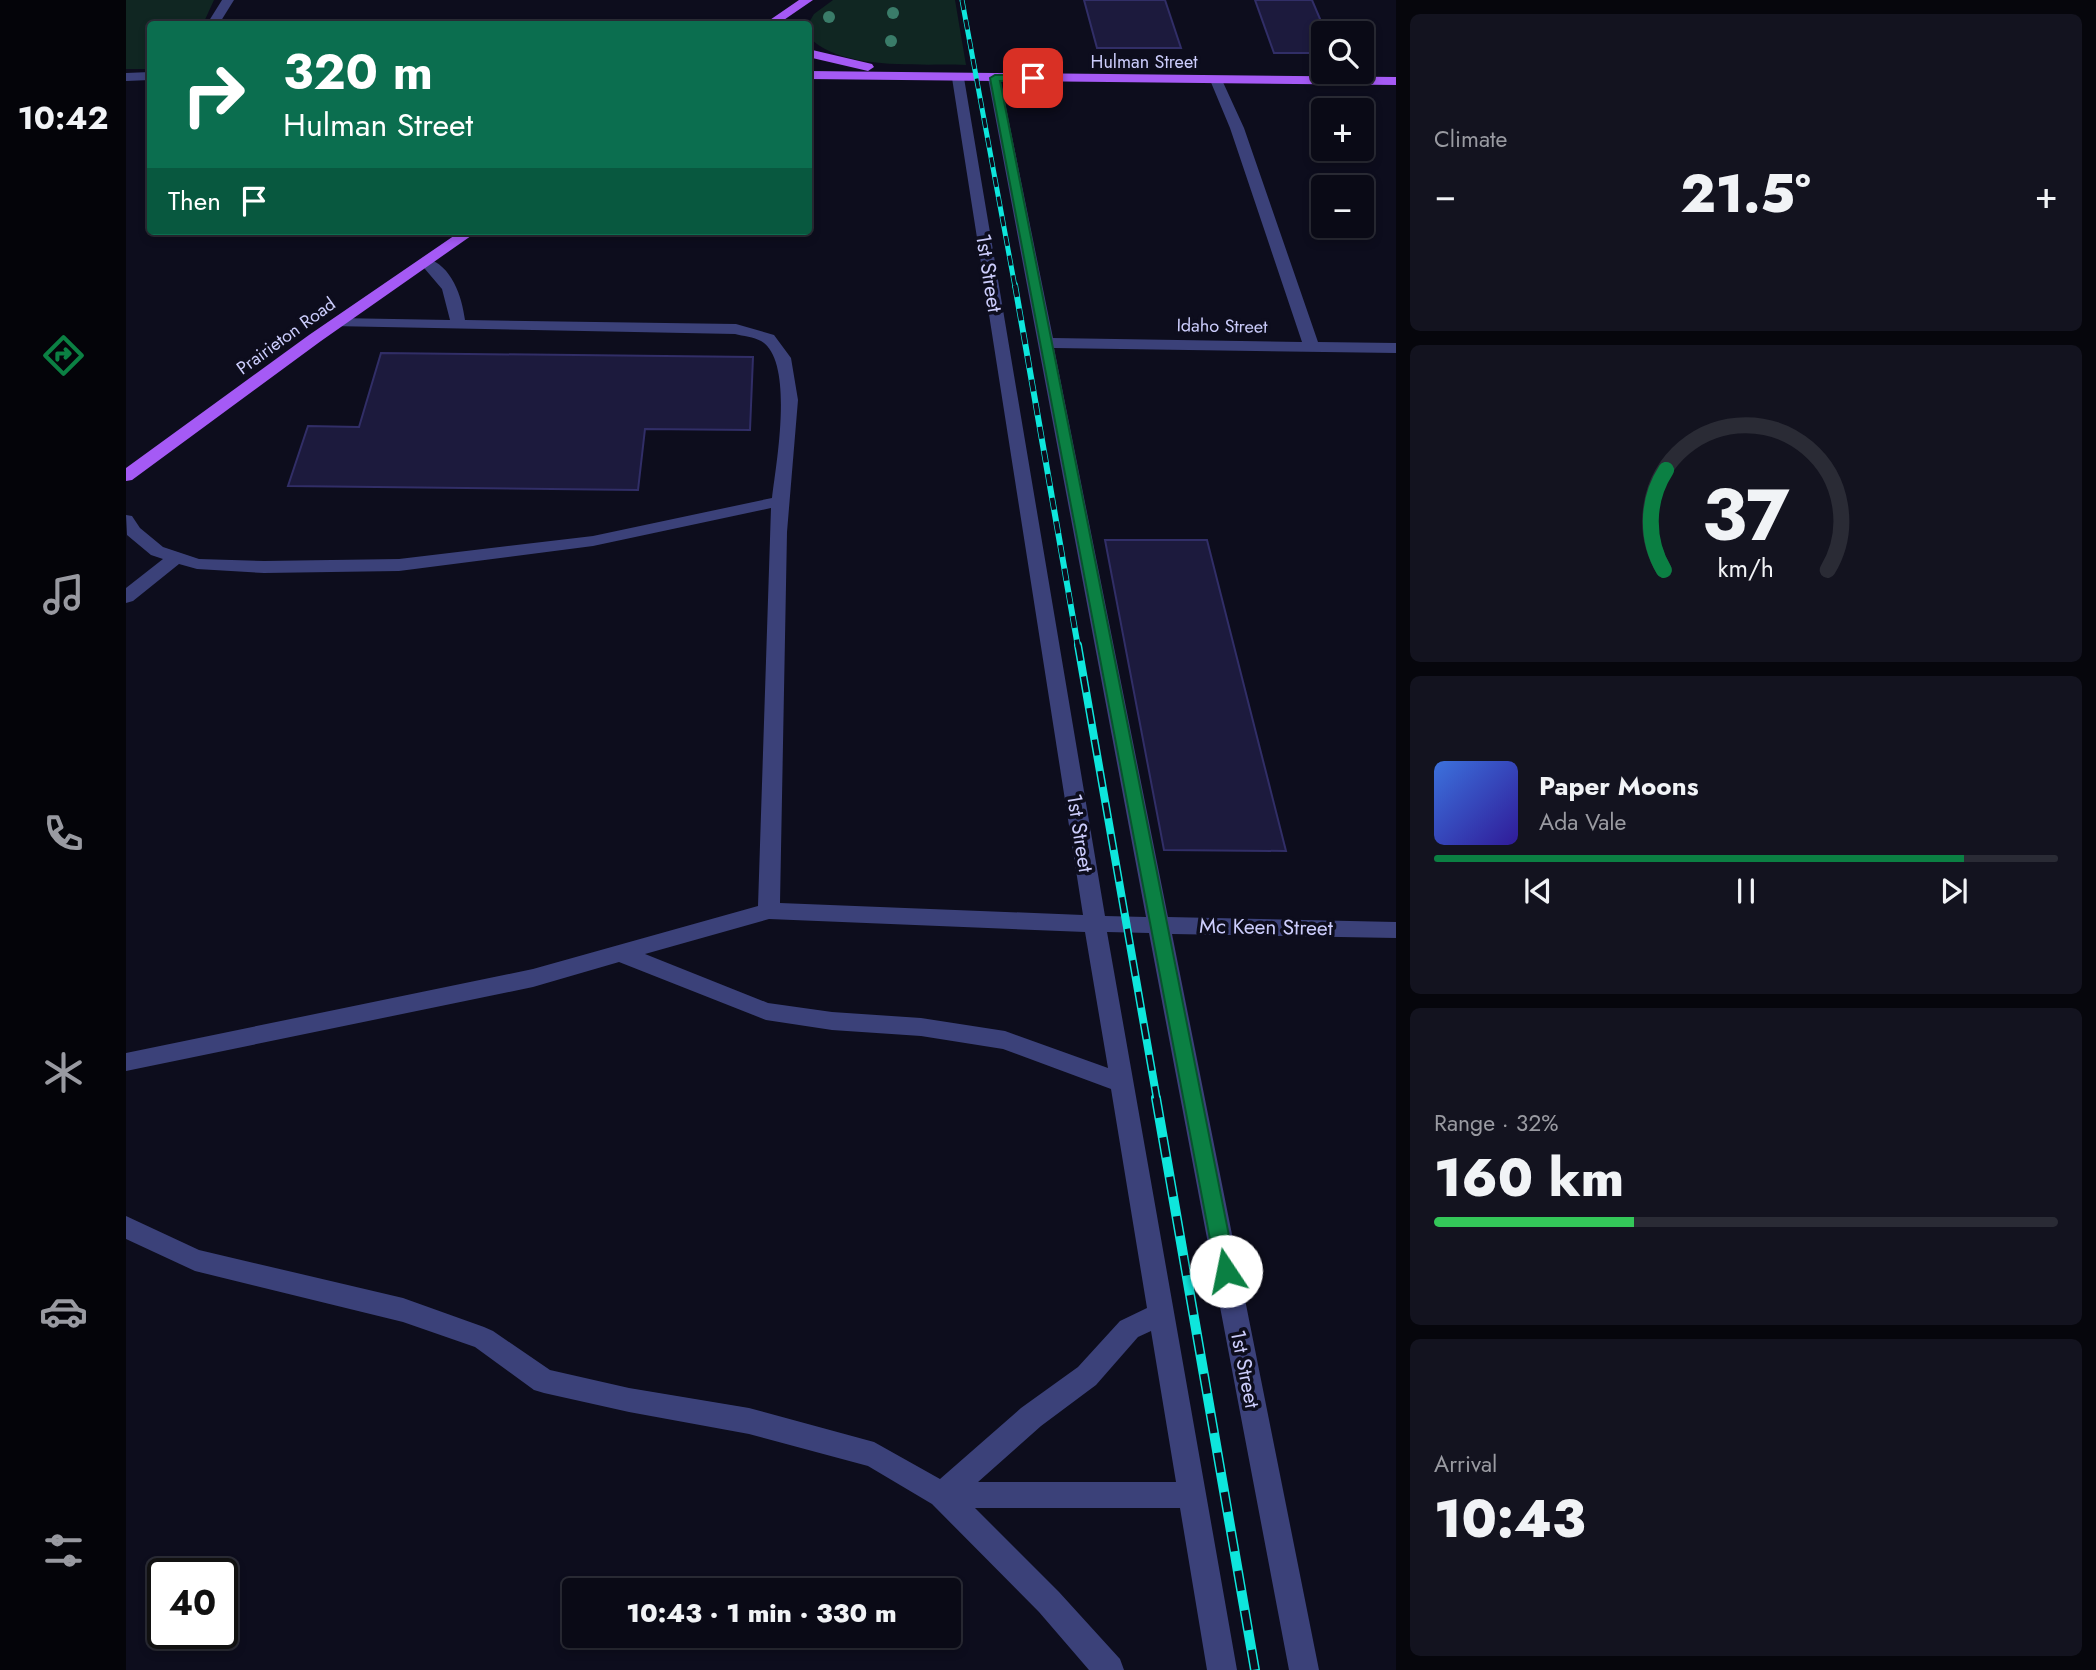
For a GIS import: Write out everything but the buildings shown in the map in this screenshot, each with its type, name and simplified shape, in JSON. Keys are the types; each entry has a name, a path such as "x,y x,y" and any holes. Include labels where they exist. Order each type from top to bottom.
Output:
{"main road":[{"path":"783,20 807,0"},
{"path":"812,54 915,77"},
{"name":"Hulman Street","path":"812,75 1396,81"},
{"name":"Prairieton Road","path":"126,476 337,323 465,235"}],"street":[{"path":"215,21 228,0"},
{"path":"126,77 147,76"},
{"name":"1st Street","path":"958,78 1095,924 1222,1670"},
{"name":"1st Street","path":"995,78 1304,1670"},
{"path":"1216,80 1237,128 1312,347"},
{"path":"426,262 445,277 454,297 458,325"},
{"path":"337,323 736,329 768,338 783,358 790,400 781,501 769,911"},
{"name":"Idaho Street","path":"1047,343 1396,348"},
{"path":"126,520 133,531 157,551 197,564 264,567 399,565 593,541 781,501"},
{"path":"126,597 176,557"},
{"name":"Mc Keen Street","path":"126,1062 533,978 769,911 1095,924 1396,930"},
{"path":"619,953 766,1011 832,1021 921,1027 1005,1040 1122,1083"},
{"path":"126,1227 195,1260 403,1310 484,1339 544,1381 629,1400 749,1420 874,1455 942,1495 1049,1602 1110,1670"},
{"path":"942,1495 1031,1417 1087,1376 1129,1329 1162,1314"},
{"path":"942,1495 1192,1495"}],"green space":[{"path":"126,0 214,0 204,21 147,21 147,69 126,69"},
{"path":"833,0 955,0 966,65 886,64 828,51 813,41 812,21 810,21 814,14"}],"railway":[{"path":"962,0 1015,287"},
{"path":"1015,285 1078,647"},
{"path":"1078,645 1157,1100"},
{"path":"1156,1098 1255,1670"}],"route":[{"path":"1033,78 995,78 998,101 1226,1271"}]}
